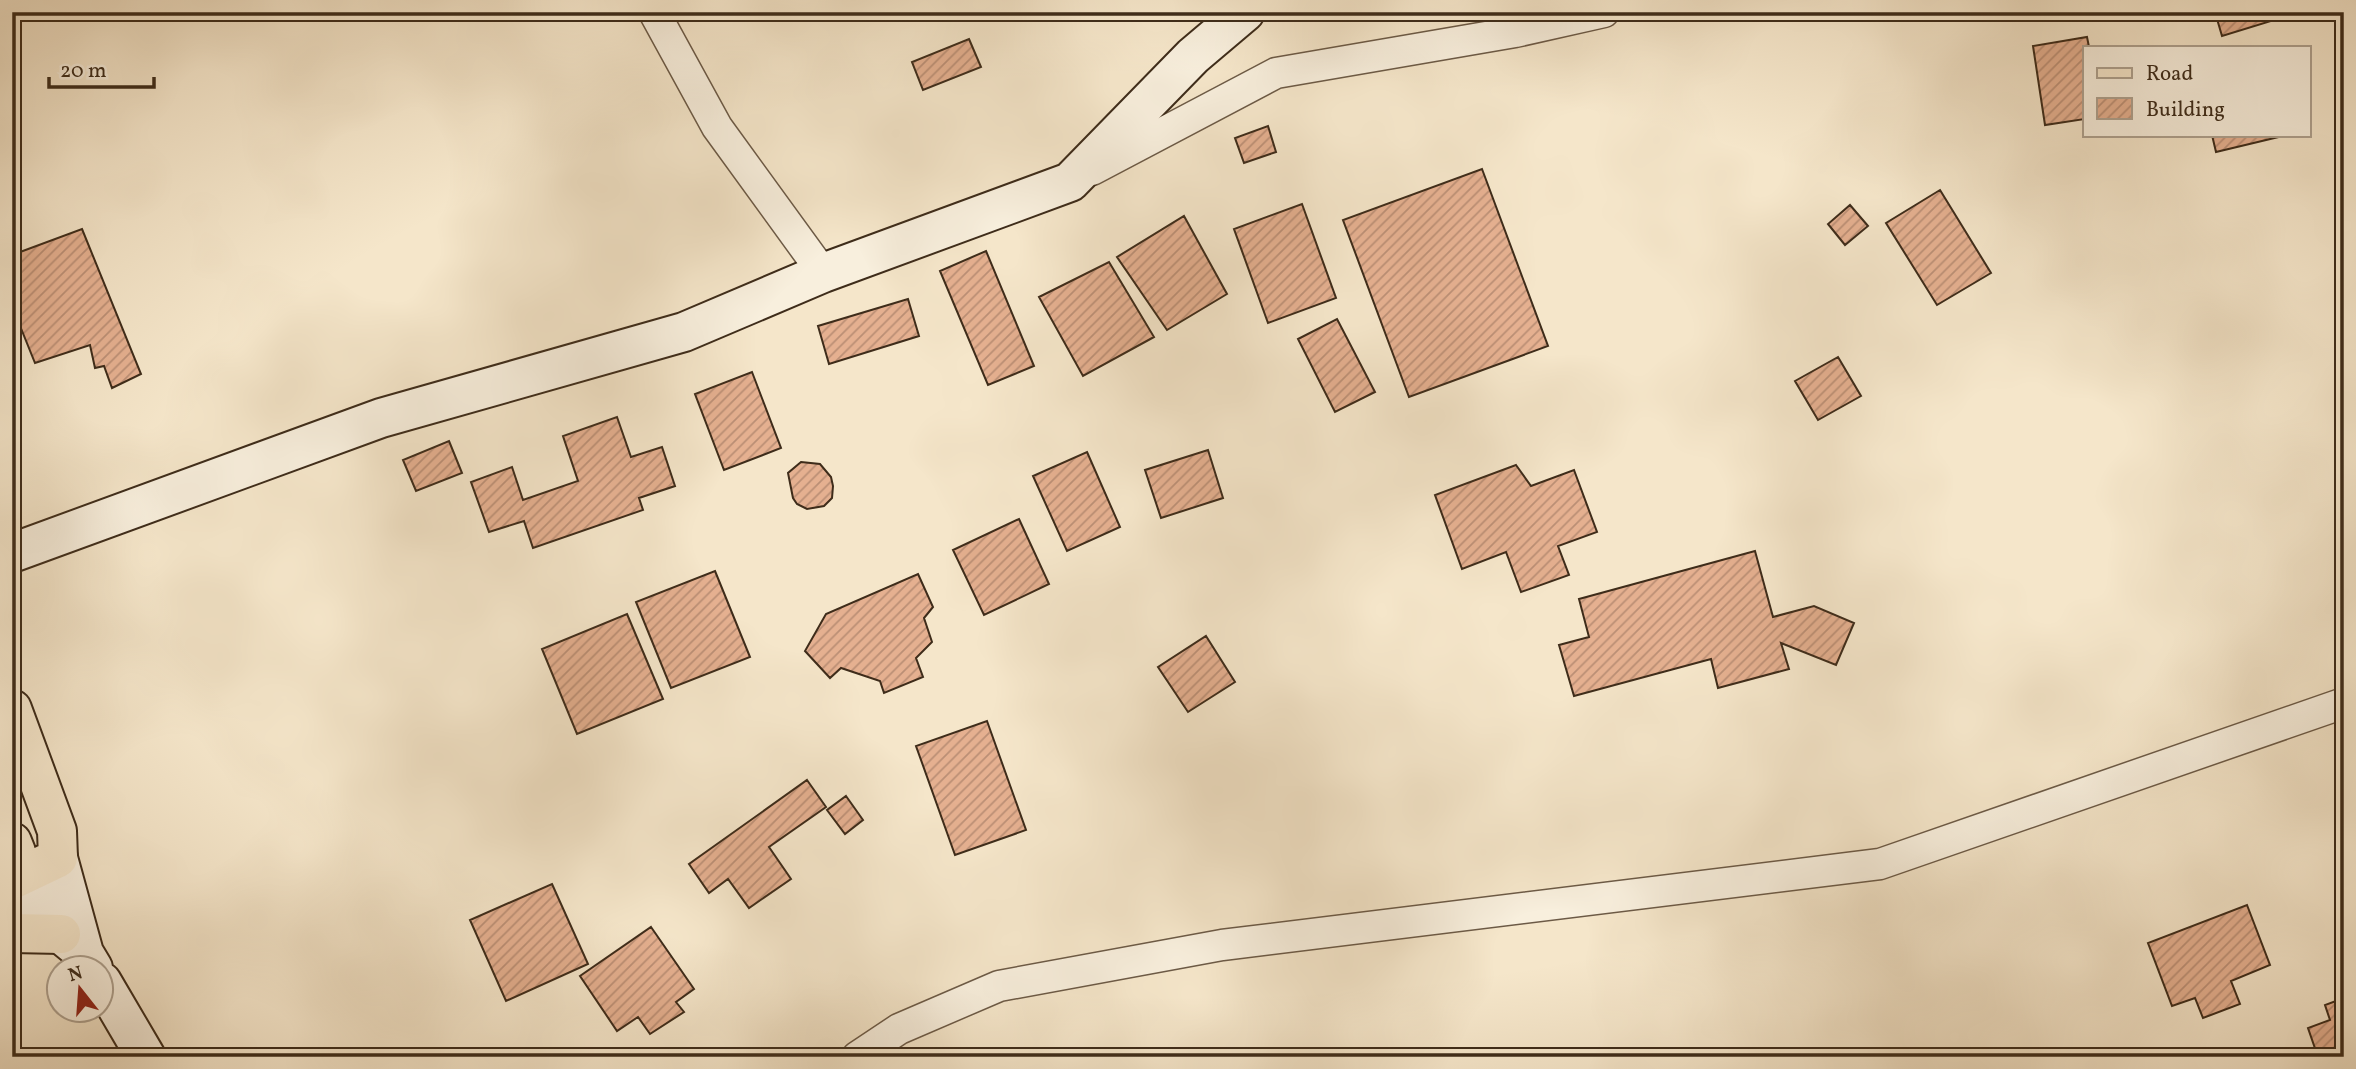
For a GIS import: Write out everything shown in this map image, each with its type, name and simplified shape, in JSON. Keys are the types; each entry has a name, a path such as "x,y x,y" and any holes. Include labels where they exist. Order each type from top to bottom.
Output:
{"main road":[{"path":"12,709 57,845 14,861"},
{"path":"12,933 71,954"}],"street":[{"path":"654,12 717,127 823,272"},
{"path":"1070,182 1193,56 1245,12"},
{"path":"12,553 381,418 684,332 823,272 1070,182 1276,73 1515,32 1604,12"},
{"path":"857,1057 899,1029 999,986 1222,945 1880,864 2344,703"},
{"path":"57,845 84,954"},
{"path":"14,861 81,954"},
{"path":"116,1009 146,1057"}],"building":[{"path":"2215,12 2300,12 2222,36"},
{"path":"2087,37 2089,46 2083,46 2083,119 2045,125 2033,46"},
{"path":"969,39 981,67 923,90 912,62"},
{"path":"1268,126 1276,152 1244,163 1235,138"},
{"path":"2212,136 2283,136 2216,152"},
{"path":"1482,169 1548,346 1409,397 1343,220"},
{"path":"1940,190 1991,273 1937,305 1886,223"},
{"path":"1302,204 1336,298 1268,323 1234,229"},
{"path":"1850,205 1868,226 1845,245 1828,224"},
{"path":"1184,216 1227,294 1167,330 1117,257"},
{"path":"82,229 141,374 112,388 104,366 95,368 90,345 35,363 12,306 12,255"},
{"path":"986,251 1034,366 988,385 940,271"},
{"path":"1109,262 1154,337 1083,376 1039,297"},
{"path":"908,299 919,336 829,364 818,326"},
{"path":"1337,319 1375,392 1335,412 1298,339"},
{"path":"1838,357 1861,396 1818,420 1795,381"},
{"path":"752,372 781,448 724,470 695,394"},
{"path":"617,417 631,457 662,447 675,486 639,498 643,510 533,548 524,521 489,532 471,482 512,467 523,500 578,481 563,436"},
{"path":"449,441 462,473 416,491 403,460"},
{"path":"1208,450 1223,498 1161,518 1145,470"},
{"path":"1087,452 1120,527 1067,551 1033,476"},
{"path":"801,462 820,464 831,477 832,498 824,506 807,509 797,504 793,498 788,473"},
{"path":"1516,465 1531,486 1574,470 1597,532 1558,546 1569,575 1521,592 1506,552 1462,569 1435,495"},
{"path":"1019,519 1049,584 984,615 953,550"},
{"path":"1755,551 1773,617 1814,606 1854,623 1836,665 1781,643 1789,669 1718,688 1711,659 1574,696 1559,645 1589,637 1579,599"},
{"path":"715,571 750,657 671,688 636,602"},
{"path":"918,574 933,607 924,618 932,642 916,658 923,677 884,693 880,681 841,668 830,678 805,651 826,614"},
{"path":"627,614 663,699 577,734 542,649"},
{"path":"1206,636 1235,682 1188,712 1158,667"},
{"path":"987,721 1026,830 955,855 916,746"},
{"path":"807,780 826,807 769,847 791,879 749,908 728,879 709,893 689,864"},
{"path":"846,796 863,820 845,834 827,810"},
{"path":"552,884 588,964 506,1001 470,920"},
{"path":"2247,905 2270,965 2231,981 2240,1004 2203,1018 2195,998 2172,1006 2148,943"},
{"path":"651,927 694,989 676,1002 684,1012 650,1034 638,1017 617,1031 580,976"},
{"path":"2344,998 2344,1057 2318,1057 2308,1028 2330,1020 2325,1005"}]}
